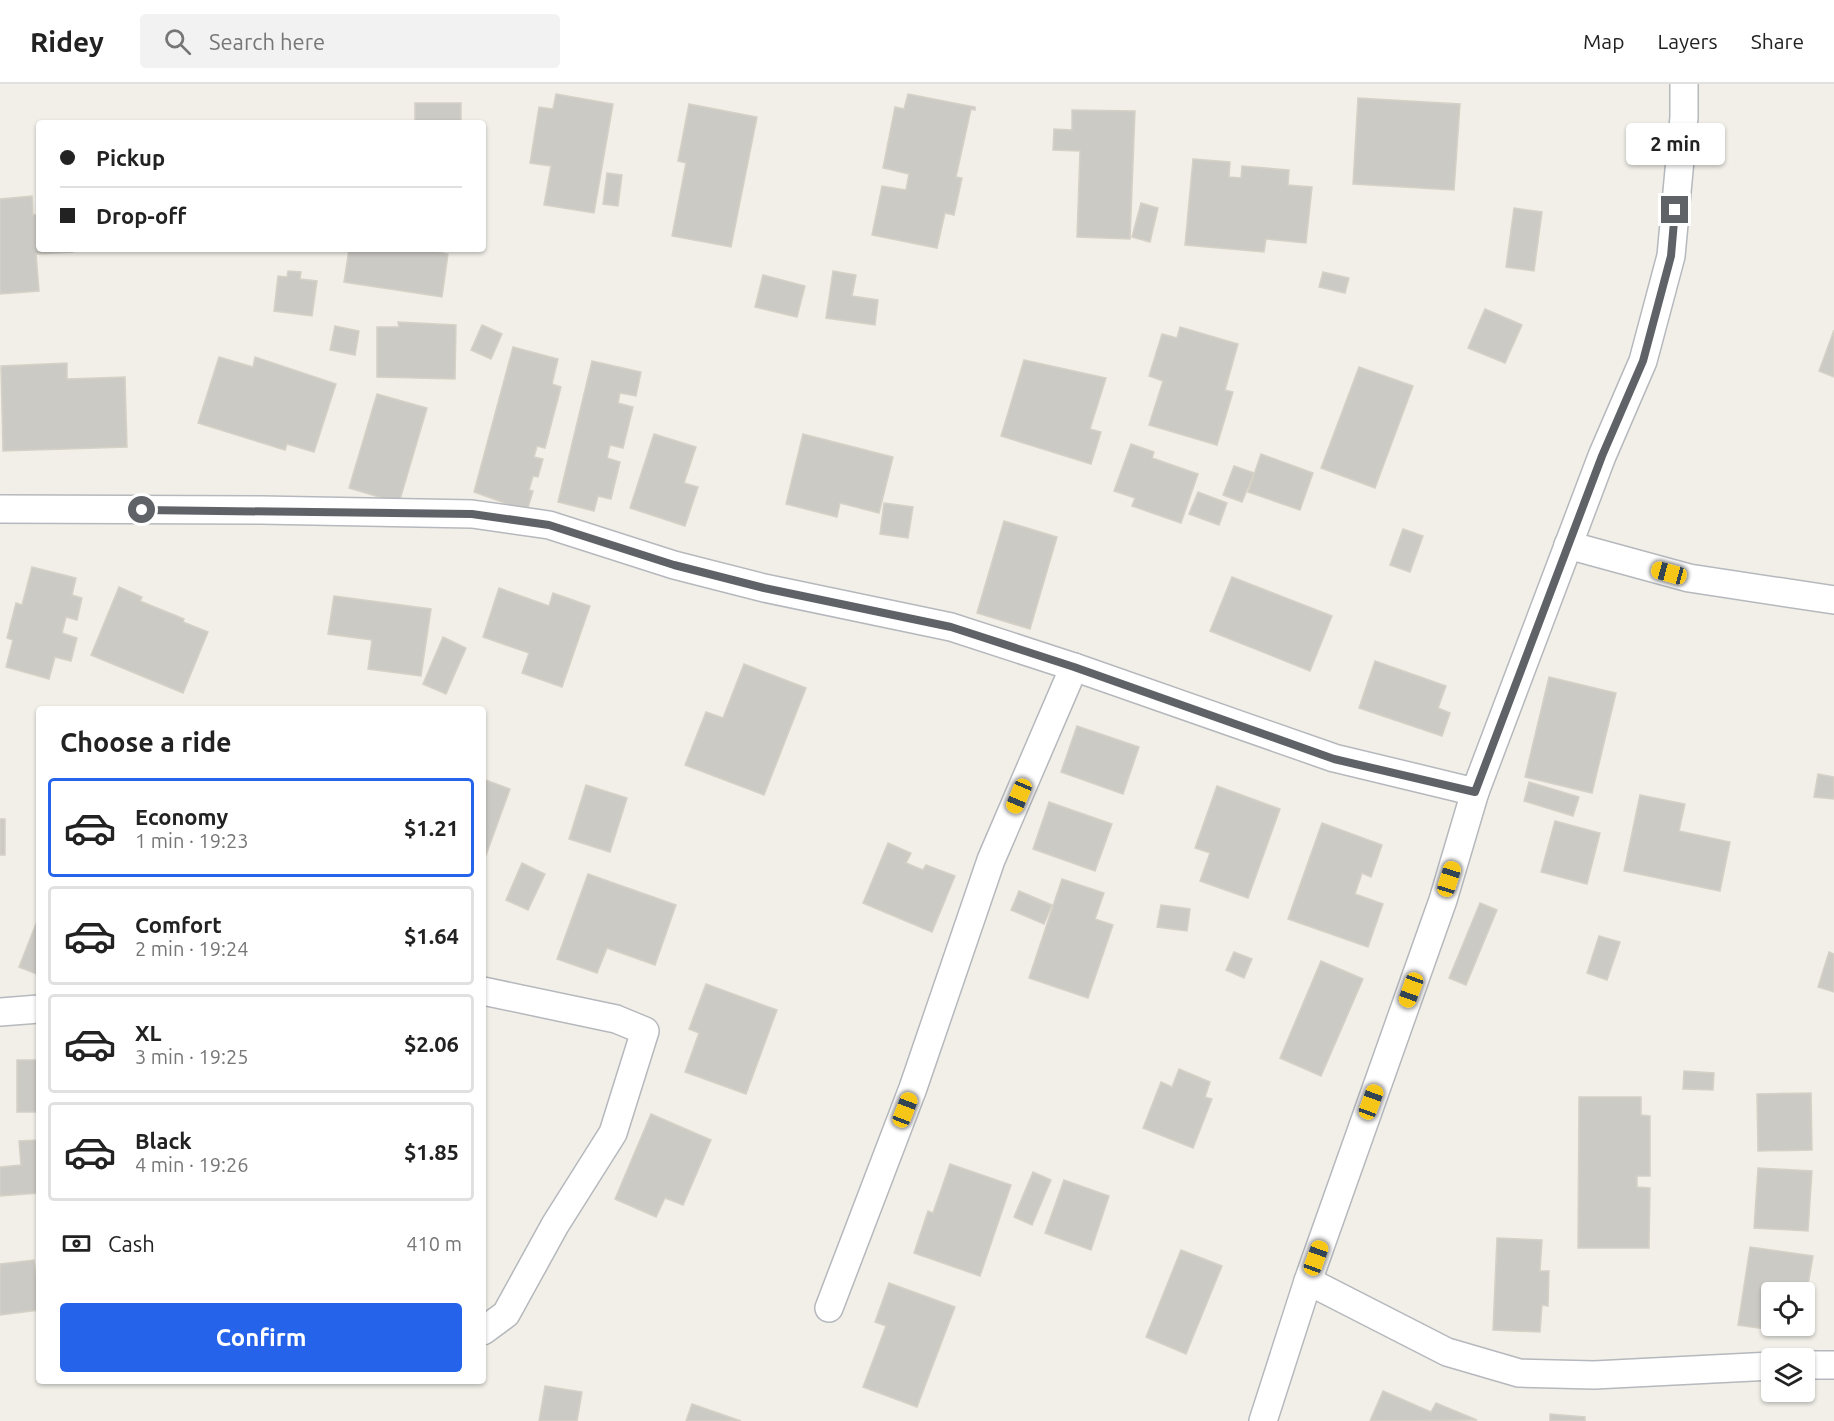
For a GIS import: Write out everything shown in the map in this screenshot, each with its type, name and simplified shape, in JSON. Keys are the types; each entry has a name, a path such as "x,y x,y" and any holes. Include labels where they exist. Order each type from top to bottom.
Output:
{"street":[{"path":"1263,1421 1308,1281 1443,900 1475,792 1602,456 1643,361 1671,256 1684,84"},
{"path":"0,509 472,514 549,525 674,565 764,588 951,627 1074,667 1334,759 1475,792"},
{"path":"1568,545 1689,578 1834,600"},
{"path":"829,1308 913,1088 991,860 1074,667"},
{"path":"486,992 616,1019 645,1031 613,1132 555,1225 506,1314 486,1329"},
{"path":"0,1012 36,1009"},
{"path":"1308,1281 1447,1352 1519,1373 1594,1375 1761,1367"},
{"path":"1815,1365 1834,1365"}],"building":[{"path":"556,94 613,104 594,213 544,205 551,166 530,163 539,107 553,109"},
{"path":"908,94 975,107 975,110 971,109 956,177 962,178 954,215 945,213 937,248 872,235 882,186 906,190 909,174 883,168 895,107 904,109"},
{"path":"1358,98 1460,104 1454,190 1353,184"},
{"path":"415,103 461,103 461,120 415,120"},
{"path":"689,104 757,117 731,247 672,236 686,163 678,161"},
{"path":"1072,110 1135,111 1130,239 1077,237 1080,151 1053,150 1054,129 1072,130"},
{"path":"1193,159 1230,162 1229,177 1241,178 1242,166 1289,170 1288,185 1312,187 1306,243 1266,239 1264,252 1185,245"},
{"path":"607,173 622,175 618,206 603,204"},
{"path":"32,196 33,215 36,214 36,252 73,252 36,254 39,291 0,294 0,199"},
{"path":"1141,203 1158,208 1150,242 1132,237"},
{"path":"1514,208 1542,212 1534,271 1506,267"},
{"path":"349,252 438,252 448,254 442,297 344,282"},
{"path":"288,271 301,272 300,279 317,281 312,316 274,311 278,276 287,277"},
{"path":"833,271 856,275 852,296 878,300 875,325 826,318"},
{"path":"1323,272 1349,278 1345,293 1319,287"},
{"path":"763,275 805,286 797,317 755,307"},
{"path":"1485,309 1522,325 1505,363 1468,348"},
{"path":"398,322 456,325 455,379 377,377 377,327 399,327"},
{"path":"482,325 502,334 491,359 471,350"},
{"path":"335,326 359,331 355,355 330,350"},
{"path":"1180,327 1238,344 1225,390 1233,392 1217,445 1149,425 1163,381 1149,376 1162,334 1177,338"},
{"path":"1834,330 1834,377 1819,371"},
{"path":"513,347 558,359 552,384 561,387 545,448 537,446 534,457 543,459 538,477 533,476 529,490 533,491 527,511 474,492"},
{"path":"219,357 253,367 255,357 336,384 314,452 287,444 285,450 198,423"},
{"path":"1024,360 1106,378 1090,429 1101,432 1091,464 1001,436"},
{"path":"592,361 641,372 636,396 620,393 618,403 633,407 623,448 610,445 607,458 620,462 611,499 598,496 594,511 558,502"},
{"path":"67,363 67,379 125,377 127,447 3,451 1,366"},
{"path":"1359,367 1413,386 1375,488 1321,468"},
{"path":"377,394 427,408 399,503 349,488"},
{"path":"654,434 696,447 684,483 698,487 685,526 630,508"},
{"path":"803,434 893,457 879,513 840,503 837,517 786,504"},
{"path":"1131,444 1154,452 1152,458 1198,474 1181,523 1132,506 1135,498 1114,491"},
{"path":"1261,454 1313,473 1300,510 1248,492"},
{"path":"1234,466 1254,473 1242,502 1223,495"},
{"path":"1198,492 1227,503 1219,525 1189,514"},
{"path":"884,503 913,507 908,538 880,534"},
{"path":"1004,521 1057,537 1030,629 977,613"},
{"path":"1403,529 1423,536 1410,572 1390,565"},
{"path":"32,567 76,578 72,595 82,598 77,620 66,617 62,633 77,638 71,661 55,657 49,679 6,667 13,640 7,638 16,603 22,605"},
{"path":"1232,577 1332,616 1310,671 1210,631"},
{"path":"119,587 142,597 140,601 184,619 183,622 208,632 183,693 91,655"},
{"path":"499,588 549,606 553,593 590,606 562,687 522,673 529,653 483,637"},
{"path":"334,596 431,609 421,676 368,669 372,640 328,634"},
{"path":"443,637 466,648 446,694 423,684"},
{"path":"1375,661 1446,686 1438,708 1450,713 1442,736 1359,708"},
{"path":"744,664 806,688 764,795 685,765 706,712 723,718"},
{"path":"1549,677 1616,693 1592,793 1525,777"},
{"path":"1077,726 1139,747 1123,794 1061,772"},
{"path":"1818,774 1834,777 1834,799 1814,797"},
{"path":"486,780 510,789 486,855"},
{"path":"1529,782 1579,797 1573,816 1524,801"},
{"path":"586,785 627,798 610,852 569,839"},
{"path":"1217,786 1280,809 1248,898 1200,881 1210,853 1195,848"},
{"path":"1640,795 1685,804 1679,831 1730,842 1720,891 1624,871"},
{"path":"1049,802 1112,824 1095,871 1033,849"},
{"path":"0,819 5,819 5,855 0,855"},
{"path":"1555,821 1600,833 1587,884 1541,872"},
{"path":"1322,823 1382,845 1371,877 1362,873 1355,894 1383,904 1368,947 1288,919"},
{"path":"888,843 911,853 906,863 923,870 926,865 955,876 932,932 863,903"},
{"path":"522,863 545,874 528,910 506,900"},
{"path":"588,874 676,905 655,965 607,948 597,973 557,959"},
{"path":"1062,879 1104,893 1095,919 1113,925 1088,998 1029,978"},
{"path":"1019,891 1052,905 1044,924 1011,910"},
{"path":"1480,903 1497,910 1466,985 1449,978"},
{"path":"1161,905 1190,909 1187,931 1157,927"},
{"path":"36,924 36,974 19,967"},
{"path":"1599,936 1620,942 1607,980 1587,973"},
{"path":"1234,952 1252,959 1244,978 1226,970"},
{"path":"1829,952 1834,954 1834,992 1818,987"},
{"path":"1321,961 1363,979 1321,1076 1280,1058"},
{"path":"706,984 777,1010 746,1094 685,1072 699,1033 689,1029"},
{"path":"17,1060 36,1060 36,1112 17,1112"},
{"path":"1179,1069 1210,1082 1205,1097 1212,1099 1193,1148 1143,1128 1161,1082 1172,1087"},
{"path":"1684,1071 1714,1073 1713,1090 1683,1089"},
{"path":"1811,1093 1812,1150 1758,1151 1757,1094"},
{"path":"1579,1097 1641,1097 1641,1115 1650,1116 1650,1176 1637,1176 1637,1187 1650,1188 1649,1248 1578,1248"},
{"path":"651,1114 711,1140 683,1205 665,1198 656,1217 615,1199"},
{"path":"36,1140 36,1193 0,1196 0,1167 21,1165 19,1141"},
{"path":"950,1164 1011,1185 980,1276 914,1253 928,1211 933,1213"},
{"path":"1758,1168 1812,1171 1808,1231 1754,1228"},
{"path":"1033,1172 1051,1180 1032,1225 1014,1217"},
{"path":"1064,1180 1109,1196 1091,1250 1045,1233"},
{"path":"1497,1238 1542,1240 1540,1271 1549,1271 1548,1306 1542,1305 1540,1332 1493,1330"},
{"path":"1750,1247 1813,1256 1808,1282 1761,1282 1761,1328 1738,1325"},
{"path":"1181,1250 1222,1266 1186,1354 1146,1337"},
{"path":"34,1260 36,1310 0,1315 0,1264"},
{"path":"889,1283 955,1307 917,1407 863,1387 886,1326 875,1322"},
{"path":"545,1386 582,1392 577,1421 539,1421"},
{"path":"1383,1391 1431,1412 1436,1403 1477,1420 1370,1421"},
{"path":"692,1404 741,1421 686,1421"},
{"path":"1550,1414 1585,1417 1585,1421 1550,1421"}],"route":[{"path":"142,510 472,514 549,525 674,565 764,588 951,627 1074,667 1334,759 1475,792 1602,456 1643,361 1671,256 1675,210"}]}
